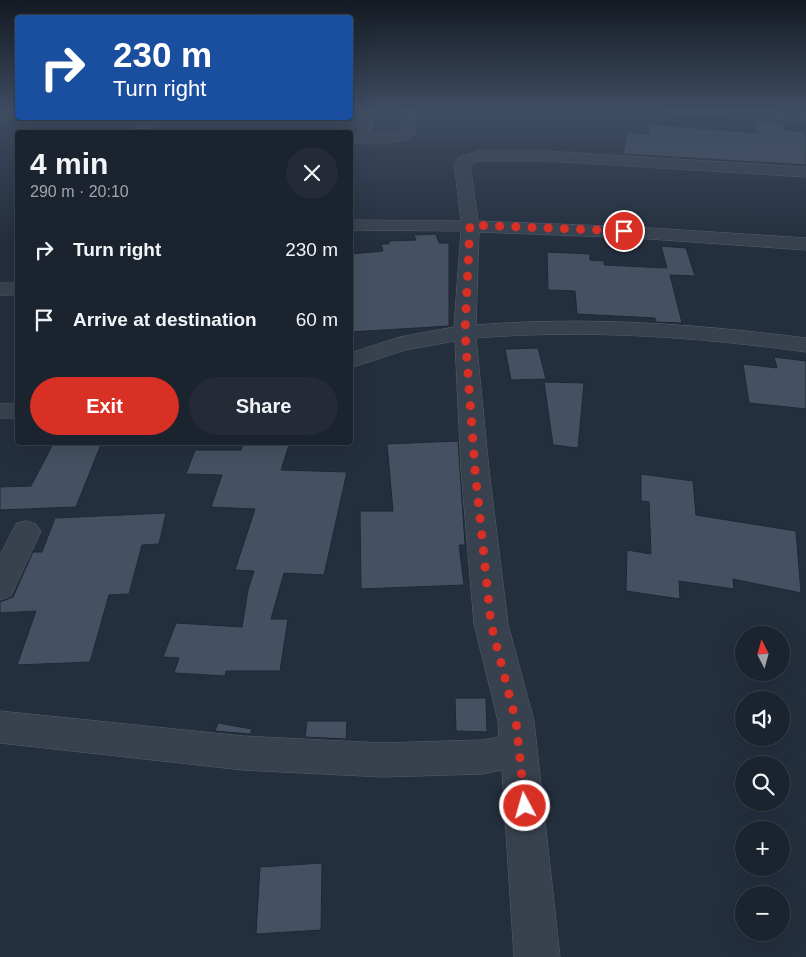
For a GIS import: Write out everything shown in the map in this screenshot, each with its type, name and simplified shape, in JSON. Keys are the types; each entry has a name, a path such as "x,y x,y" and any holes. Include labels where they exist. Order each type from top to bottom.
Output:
{"street":[{"path":"537,957 526,815 516,721 491,624 475,470 465,332 470,225 462,163 465,160 479,156 546,156 806,172"},
{"path":"353,225 470,225 682,234 806,244"},
{"path":"0,289 15,289"},
{"path":"353,360 370,352 408,342 465,332 612,328 712,333 806,345"},
{"path":"0,411 15,411"},
{"path":"0,588 26,531"},
{"path":"0,727 243,753 383,760 482,757 518,750"}],"building":[{"path":"623,154 806,154 806,165"},
{"path":"436,234 439,243 449,243 449,326 353,332 353,254 383,251 381,244 389,244 389,241 416,240 414,235"},
{"path":"661,246 686,248 695,276 670,275 682,323 656,322 655,318 577,314 575,291 548,290 547,252 590,254 590,260 604,261 604,265 667,268"},
{"path":"538,348 546,379 511,380 505,349"},
{"path":"774,357 806,361 806,409 749,403 743,364 777,368"},
{"path":"544,382 584,383 578,448 553,445"},
{"path":"458,441 465,545 459,545 464,585 361,589 360,511 393,511 387,444"},
{"path":"52,445 101,445 76,507 0,510 0,487 31,486"},
{"path":"243,445 289,445 281,470 347,472 324,575 284,573 271,619 288,619 280,671 226,671 225,676 174,673 179,658 163,657 176,623 242,627 248,590 254,571 235,570 255,509 211,507 222,475 186,474 195,450 241,450"},
{"path":"641,474 693,481 696,515 796,531 801,593 733,579 734,589 679,581 680,599 626,591 627,550 651,554 649,502 641,501"},
{"path":"166,513 159,544 142,545 129,594 109,595 90,662 17,665 36,611 0,613 0,602 13,597 33,552 42,552 55,518"},
{"path":"455,698 486,698 487,732 456,731"},
{"path":"307,721 347,721 346,739 305,737"},
{"path":"218,723 252,729 250,734 215,731"},
{"path":"322,863 321,930 256,934 260,867"}],"route":[{"path":"525,806 516,721 491,624 475,470 465,332 465,298 470,247 470,225 624,231"}]}
